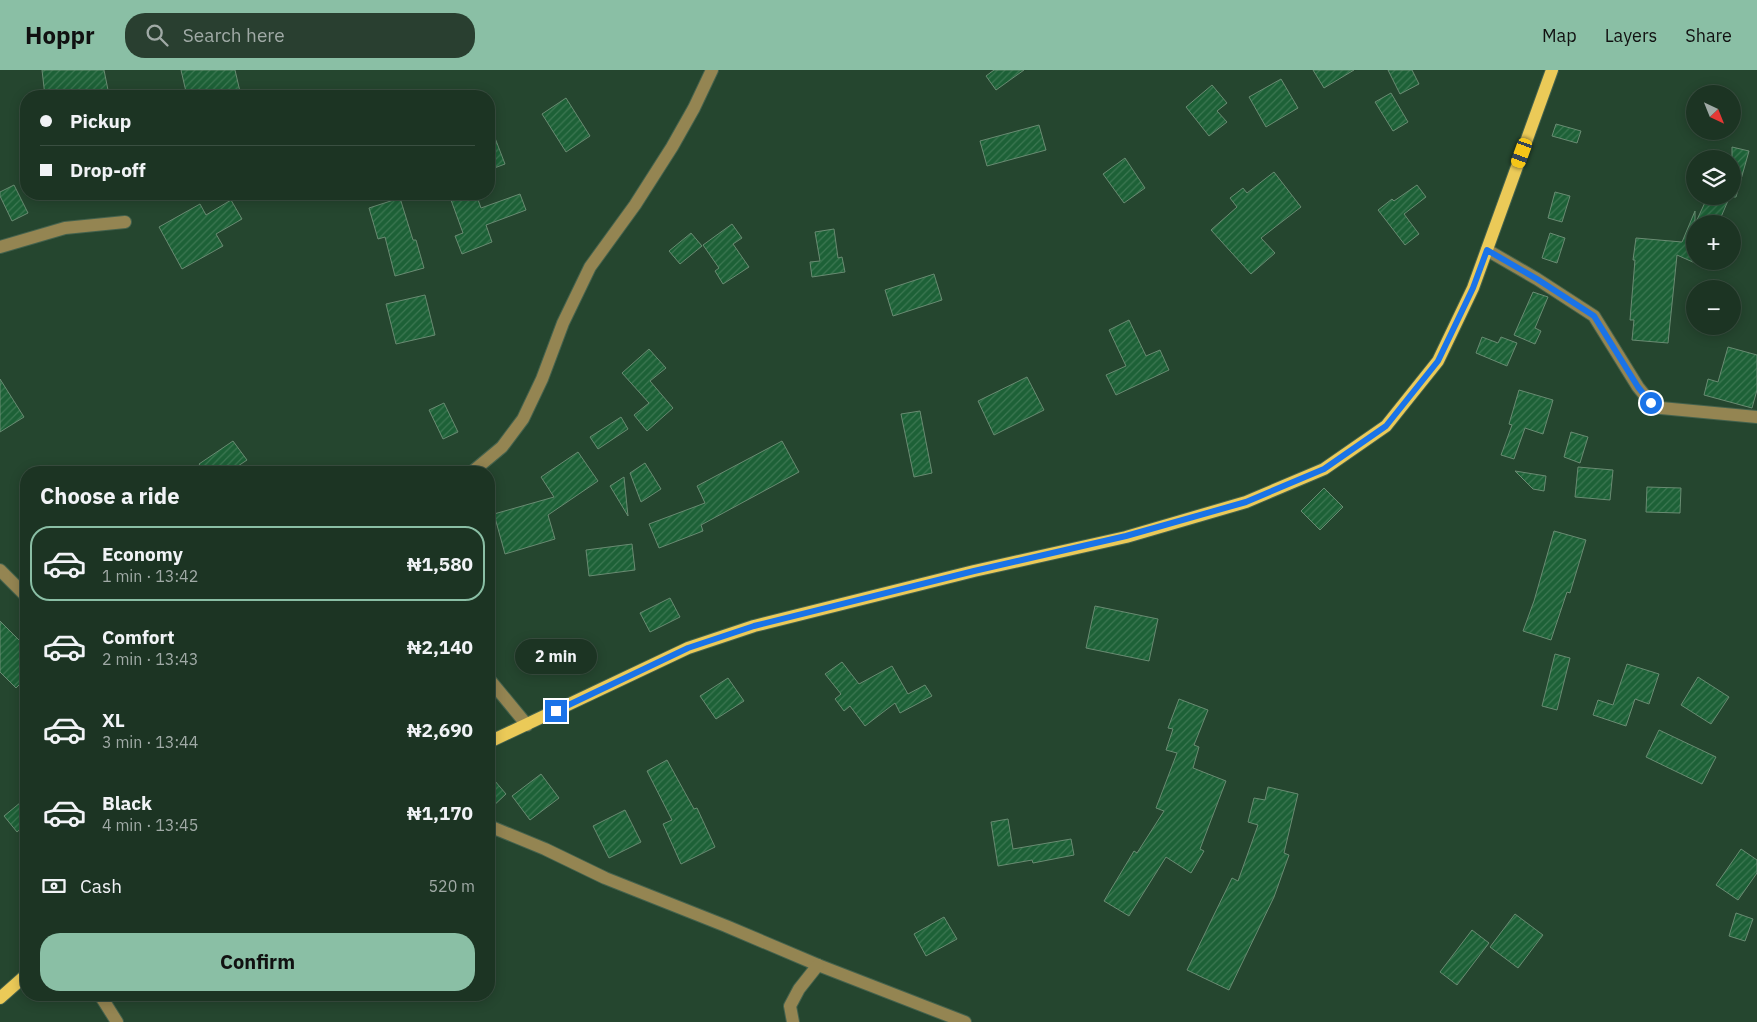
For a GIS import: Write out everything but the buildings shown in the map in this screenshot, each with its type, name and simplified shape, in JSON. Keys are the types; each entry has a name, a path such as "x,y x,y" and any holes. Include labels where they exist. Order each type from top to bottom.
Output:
{"main road":[{"path":"495,739 688,648 754,626 964,573 1126,536 1246,502 1324,469 1386,426 1438,361 1473,288 1552,70"},
{"path":"0,998 20,980"}],"street":[{"path":"479,466 502,446 523,419 542,380 563,323 590,267 635,205 672,148 712,70"},
{"path":"0,247 64,228 125,222"},
{"path":"1487,250 1537,279 1594,316 1638,387 1651,403 1661,408 1757,417"},
{"path":"0,570 20,590"},
{"path":"495,686 527,725"},
{"path":"495,828 545,849 605,878 818,965 965,1022"},
{"path":"793,1022 790,1006 799,989 818,965"},
{"path":"104,1001 116,1022"}],"route":[{"path":"556,711 688,648 754,626 974,571 1126,536 1246,502 1324,469 1386,426 1438,361 1473,288 1487,250 1537,279 1594,316 1638,387 1651,403"}]}
